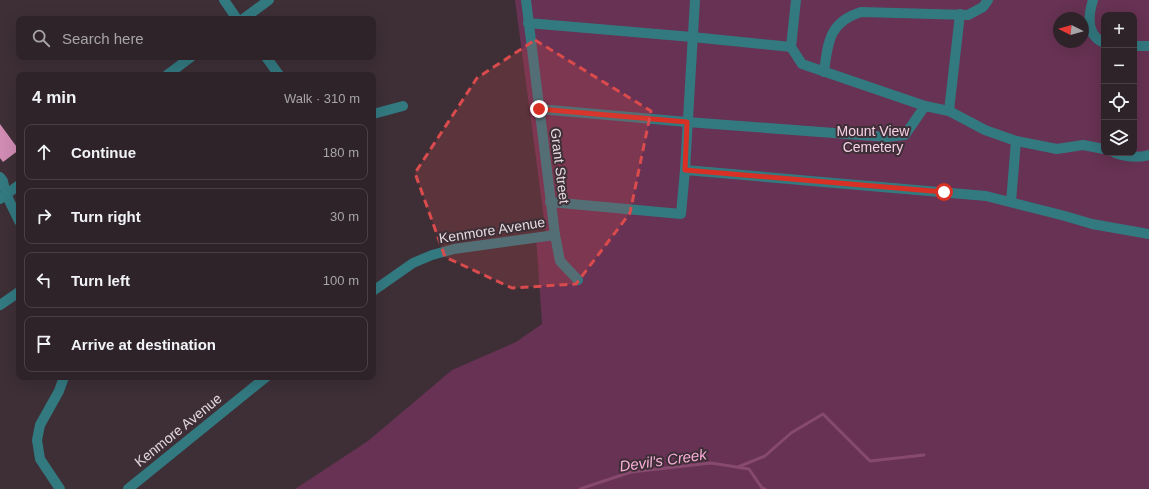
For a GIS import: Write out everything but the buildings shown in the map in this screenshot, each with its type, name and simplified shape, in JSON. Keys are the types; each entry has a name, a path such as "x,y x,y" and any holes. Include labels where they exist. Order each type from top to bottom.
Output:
{"street":[{"path":"224,0 235,16"},
{"path":"247,16 269,0"},
{"name":"Grant Street","path":"526,0 550,202 560,261 578,280"},
{"path":"550,202 681,214 695,0"},
{"path":"796,0 791,47 802,64 925,106 949,111 985,130 1016,141 1057,149 1082,145 1101,148"},
{"path":"824,72 828,43 838,24 850,15 861,12 968,15 983,7 988,0"},
{"path":"1093,0 1089,12 1089,26 1097,40 1101,42"},
{"path":"949,111 960,14"},
{"path":"528,23 791,47"},
{"path":"1137,46 1149,46"},
{"path":"171,72 187,60"},
{"path":"268,60 277,72"},
{"path":"376,113 403,106"},
{"path":"539,109 887,137 905,135 925,106"},
{"path":"1011,202 1016,141"},
{"path":"1123,156 1142,157 1149,155"},
{"path":"685,170 986,196 1092,224 1149,234"},
{"path":"0,176 4,181 3,197 16,216"},
{"path":"3,197 16,187"},
{"name":"Kenmore Avenue","path":"376,289 413,263 432,255 454,249 555,234"},
{"path":"0,305 16,294"},
{"path":"60,489 40,459 37,440 40,425 59,391 63,380"},
{"name":"Kenmore Avenue","path":"128,489 262,380"}],"highlighted area":[{"path":"535,40 651,111 630,213 576,284 512,288 445,257 415,173 477,78"}],"green space":[{"name":"Mount View Cemetery","path":"515,0 1149,0 1149,489 295,489 368,441 452,370 516,342 542,324 536,237 546,234"}],"waterway":[{"path":"738,467 765,456 791,433 823,414 870,461 924,455"},
{"name":"Devil's Creek","path":"580,489 631,472 711,463 749,469 762,488 765,489"}],"route":[{"path":"539,109 687,122 685,170 944,192"}]}
